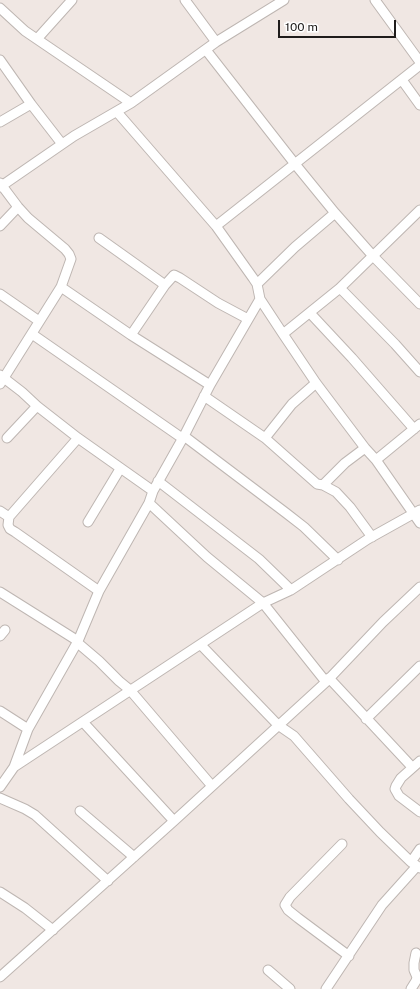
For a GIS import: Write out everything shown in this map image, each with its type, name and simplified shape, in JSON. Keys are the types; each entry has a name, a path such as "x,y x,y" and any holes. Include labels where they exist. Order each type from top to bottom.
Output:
{"street":[{"path":"185,0 216,42"},
{"path":"153,491 120,469 1,379 32,334 61,287 71,259 69,254 56,240 28,218 1,185 62,144 131,104 216,42 284,0"},
{"path":"216,226 402,80 420,63 375,0"},
{"path":"37,39 71,1"},
{"path":"0,8 13,21 37,39 131,104"},
{"path":"206,50 295,164 335,212 373,256 419,301"},
{"path":"0,60 62,144"},
{"path":"402,80 420,105"},
{"path":"0,122 31,104"},
{"path":"117,112 216,226 257,284 260,300 316,383 417,512 420,524"},
{"path":"0,226 18,207"},
{"path":"283,334 340,288 420,210"},
{"path":"257,284 295,247 335,212"},
{"path":"99,238 165,285"},
{"path":"131,334 165,285 175,275 218,303 248,320"},
{"path":"61,287 210,385"},
{"path":"340,288 395,344 420,372"},
{"path":"0,294 39,321"},
{"path":"0,786 14,767 28,728 78,641 99,591 149,503 158,481 210,385 260,300"},
{"path":"310,313 417,426 376,460"},
{"path":"32,334 183,437 286,513 304,527 338,560"},
{"path":"265,438 292,404 316,383"},
{"path":"204,396 265,438 317,484 336,492 350,506 372,537"},
{"path":"7,438 37,406"},
{"path":"78,438 9,517 8,525 10,529 99,591"},
{"path":"322,485 345,463 366,448"},
{"path":"88,522 120,469"},
{"path":"158,481 254,555 291,590"},
{"path":"149,503 207,557 263,603 328,680 412,768"},
{"path":"0,511 9,517"},
{"path":"14,767 263,603 291,590 372,537 417,512"},
{"path":"0,977 108,881 328,680 383,622 420,587"},
{"path":"0,592 78,641 79,644 99,661 118,681 130,690 212,786"},
{"path":"201,645 278,725 294,736 370,821 416,865"},
{"path":"366,719 420,666"},
{"path":"0,711 28,728"},
{"path":"83,722 174,821"},
{"path":"420,761 401,778 395,789 399,796 420,812"},
{"path":"0,798 35,815 108,881"},
{"path":"80,811 134,857"},
{"path":"342,844 290,897 285,905 288,910 298,918 349,956"},
{"path":"326,989 382,905 416,865 420,849"},
{"path":"0,892 25,908 53,930"},
{"path":"412,989 417,977 414,970 416,953"},
{"path":"268,970 290,989"}]}
